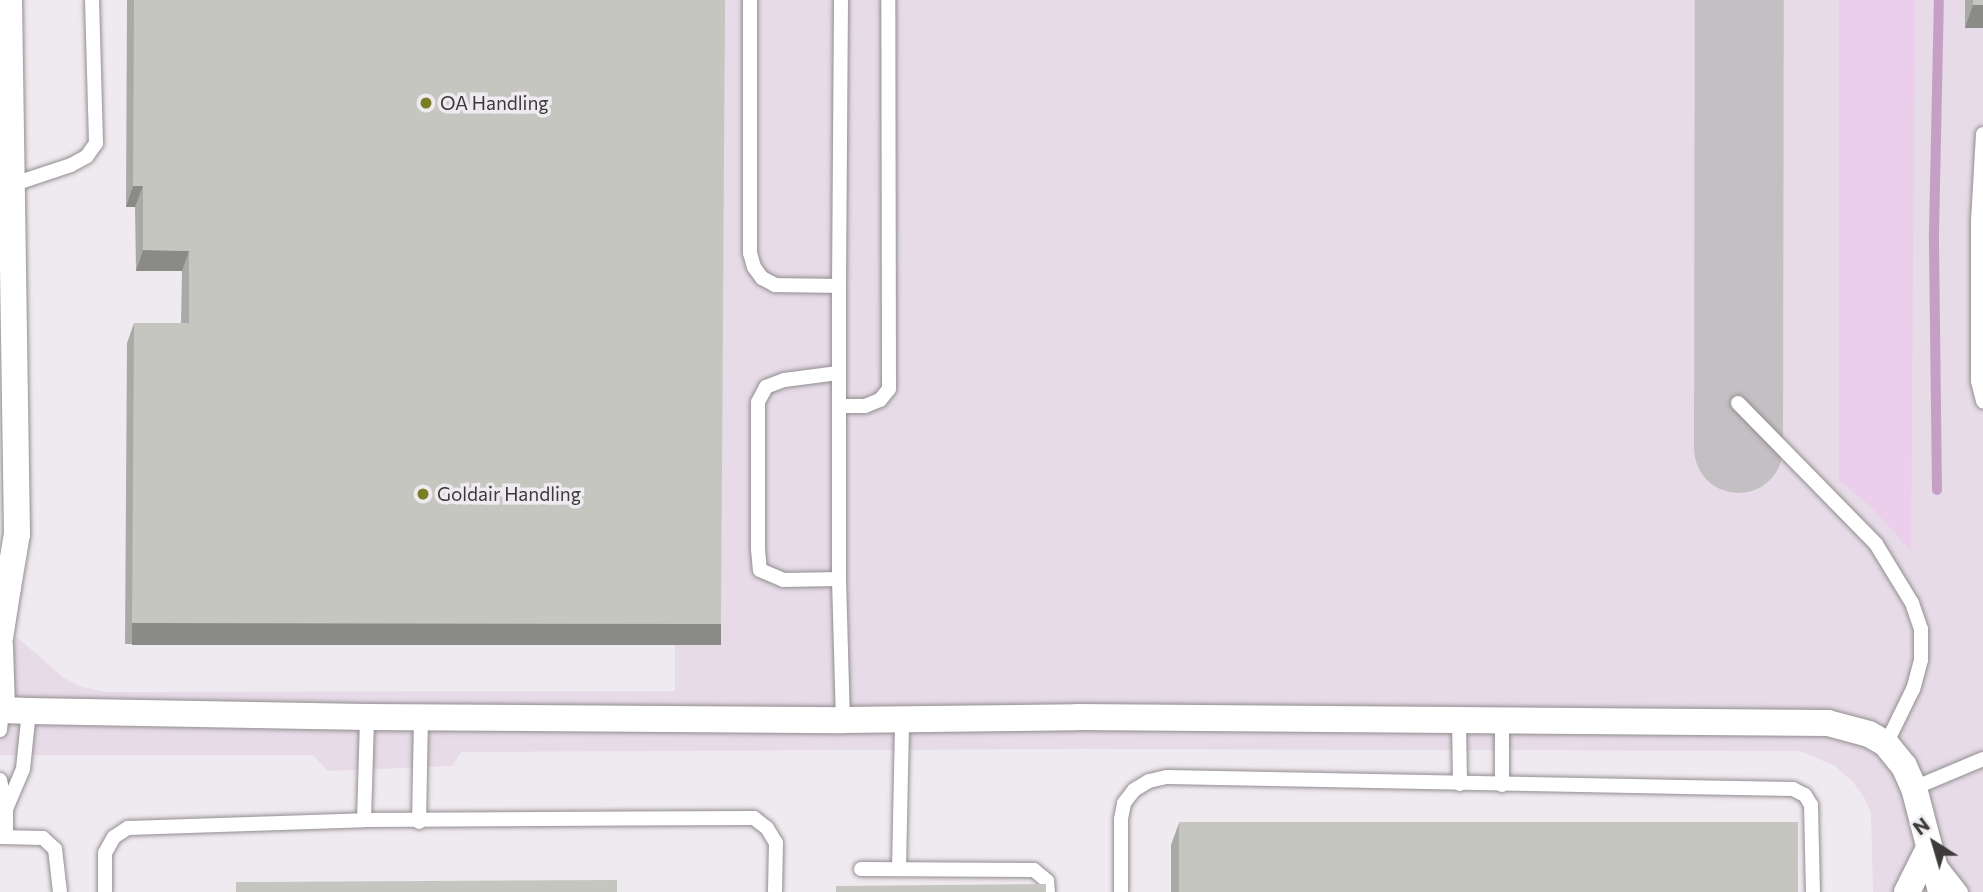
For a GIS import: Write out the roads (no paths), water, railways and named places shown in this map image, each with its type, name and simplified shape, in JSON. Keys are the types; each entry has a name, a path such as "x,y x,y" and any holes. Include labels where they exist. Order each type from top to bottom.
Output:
{"street":[{"path":"0,638 4,587 17,534 9,0"},
{"path":"0,646 1,720 29,711 367,717 1828,723 1852,727 1886,744 1904,766 1914,788 1941,892"},
{"path":"1908,892 1928,850"}],"lane":[{"path":"11,185 71,165 87,156 96,143 92,0"},
{"path":"750,0 750,253 754,267 762,278 775,285 839,286"},
{"path":"841,0 838,373 843,720"},
{"path":"839,406 865,406 880,400 889,389 888,0"},
{"path":"1983,134 1978,222 1978,381 1983,401"},
{"path":"838,373 784,380 766,387 758,402 758,550 760,570 783,580 839,579"},
{"path":"1738,402 1876,544 1912,603 1921,629 1921,660 1913,689 1886,744"},
{"path":"29,711 23,769 6,809 3,837 43,838 55,849 60,892"},
{"path":"364,820 367,717"},
{"path":"419,822 421,717"},
{"path":"900,869 902,720"},
{"path":"1459,720 1460,784"},
{"path":"1502,720 1502,785"},
{"path":"1914,788 1983,759"},
{"path":"1121,892 1121,819 1125,803 1134,790 1149,781 1167,777 1793,789 1805,795 1811,805 1813,892"},
{"path":"0,779 6,809"},
{"path":"105,892 105,853 114,837 128,828 364,820 419,822 754,818 767,828 776,843 775,892"},
{"path":"1928,850 1961,892"},
{"path":"861,869 1034,870 1047,881 1048,892"}],"waterway":[{"path":"1937,490 1934,233 1939,0"}],"place":[{"name":"OA Handling","path":"426,103"},
{"name":"Goldair Handling","path":"423,494"}]}
